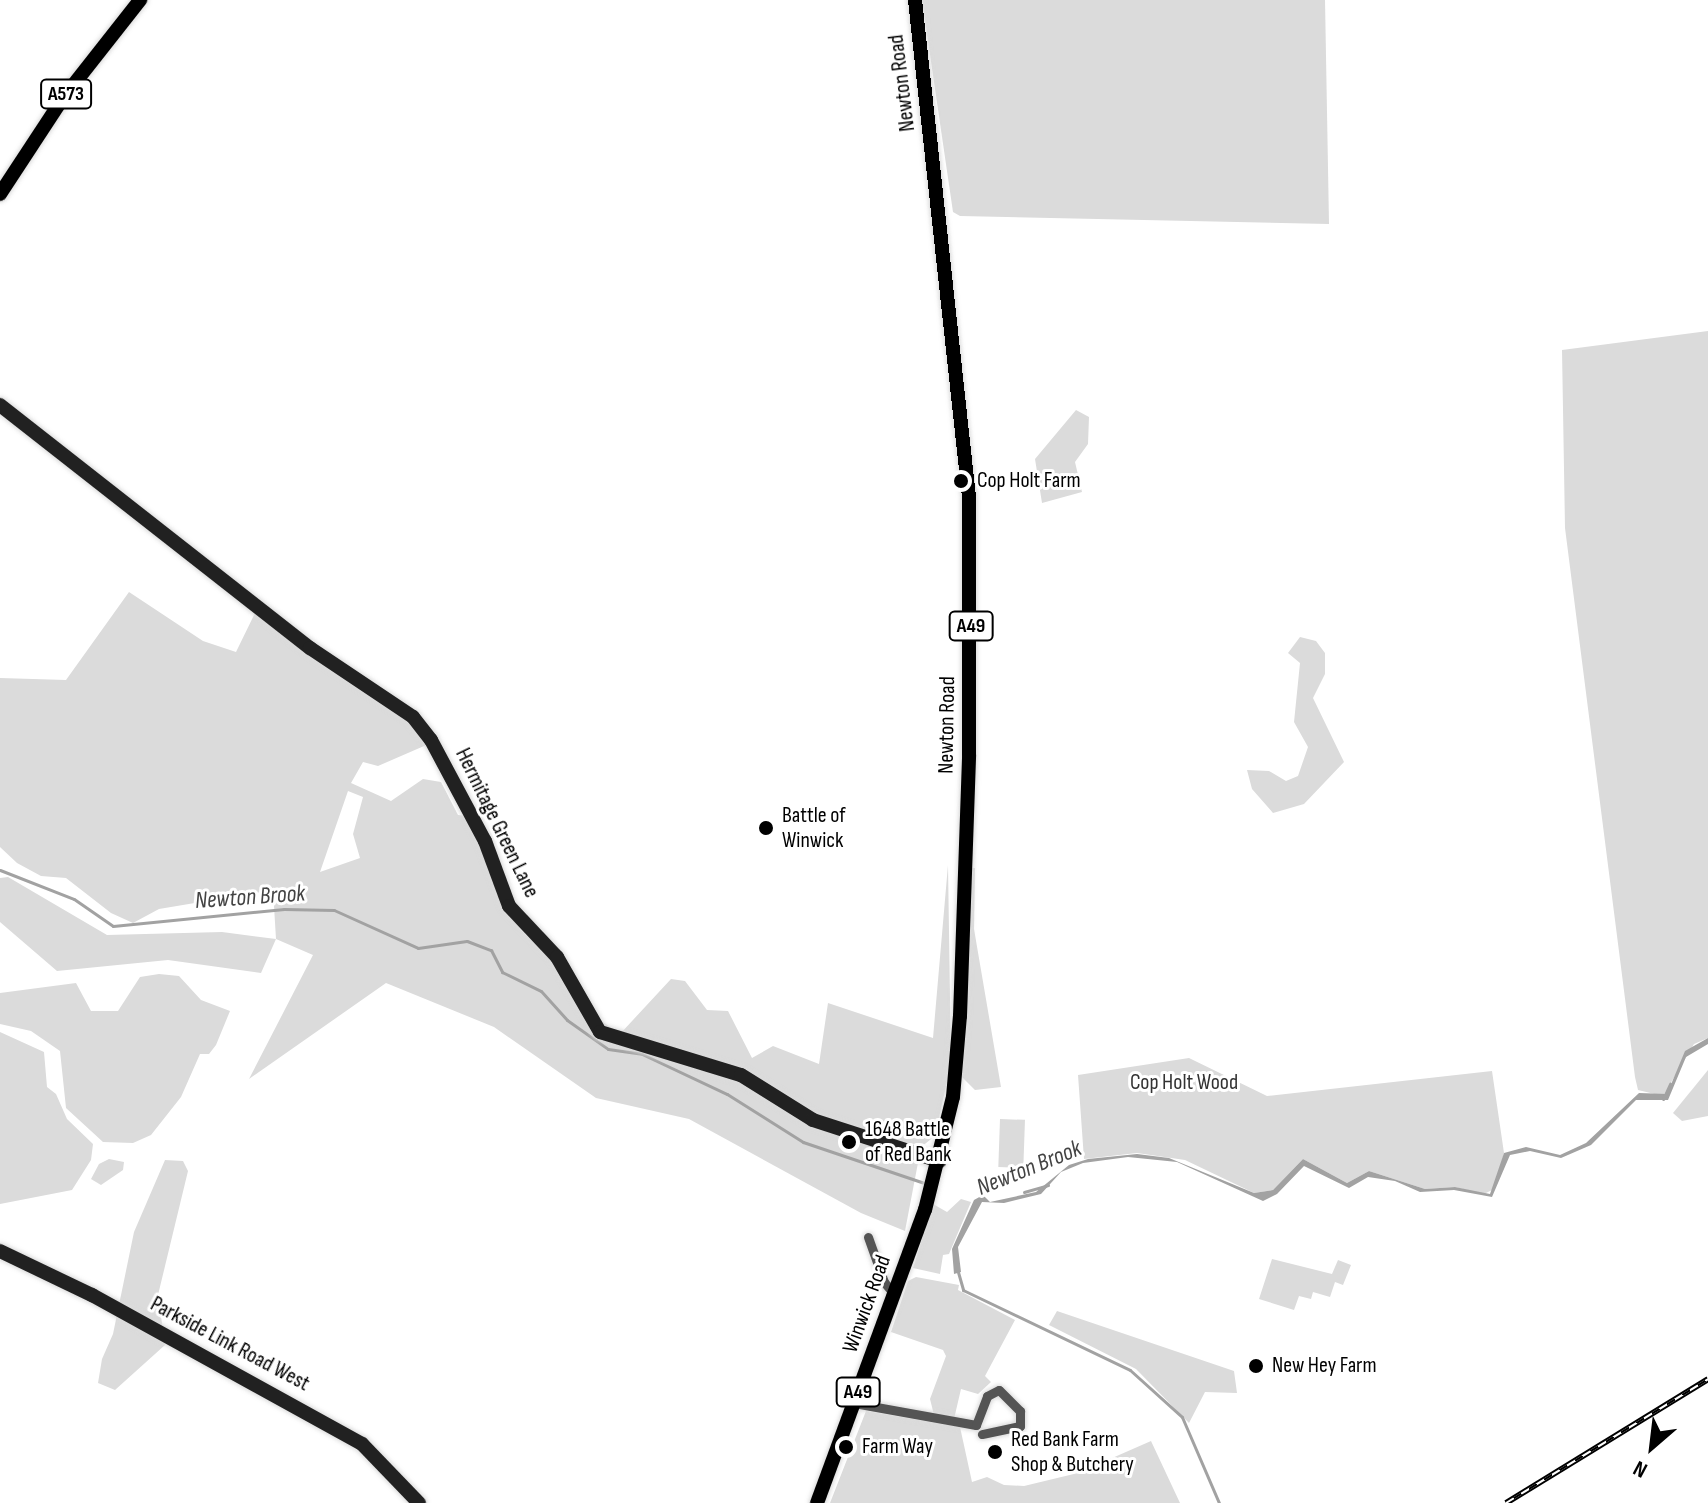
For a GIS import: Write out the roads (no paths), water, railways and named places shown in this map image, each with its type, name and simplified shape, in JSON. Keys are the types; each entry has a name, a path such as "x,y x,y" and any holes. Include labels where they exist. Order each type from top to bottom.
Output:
{"main road":[{"name":"A573","path":"0,194 96,52 140,0"},
{"name":"Newton Road","path":"915,0 970,525 960,1016 953,1097 925,1210"},
{"name":"Winwick Road","path":"817,1503 925,1210"}],"street":[{"name":"Hermitage Green Lane","path":"0,405 310,648 413,717 431,740 485,841 509,906 557,957 600,1032 741,1075 813,1120 939,1161"},
{"path":"868,1237 884,1282 894,1294"},
{"name":"Parkside Link Road West","path":"0,1251 92,1295 362,1444 419,1503"},
{"path":"854,1403 976,1425 987,1396 999,1390 1020,1411 1020,1426 982,1434"}],"waterway":[{"name":"Newton Brook","path":"0,870 74,899 113,926 284,909 334,910 418,948 467,941 491,950 502,972 541,991 567,1020 608,1049 642,1054 727,1094 803,1142 924,1183"},
{"name":"Newton Brook","path":"1663,1099 1670,1084"},
{"name":"Newton Brook","path":"1024,1192 1048,1185"},
{"name":"Newton Brook","path":"958,1272 963,1290 1130,1370 1182,1417 1219,1503"}],"railway":[{"path":"1506,1503 1708,1379"}],"place":[{"name":"Cop Holt Farm","path":"961,481"},
{"name":"Battle of Winwick","path":"766,828"},
{"name":"1648 Battle of Red Bank","path":"849,1142"},
{"name":"New Hey Farm","path":"1256,1366"},
{"name":"Farm Way","path":"846,1447"},
{"name":"Red Bank Farm Shop & Butchery","path":"995,1452"}],"park label":[{"name":"Cop Holt Wood","path":"1184,1083"}]}
